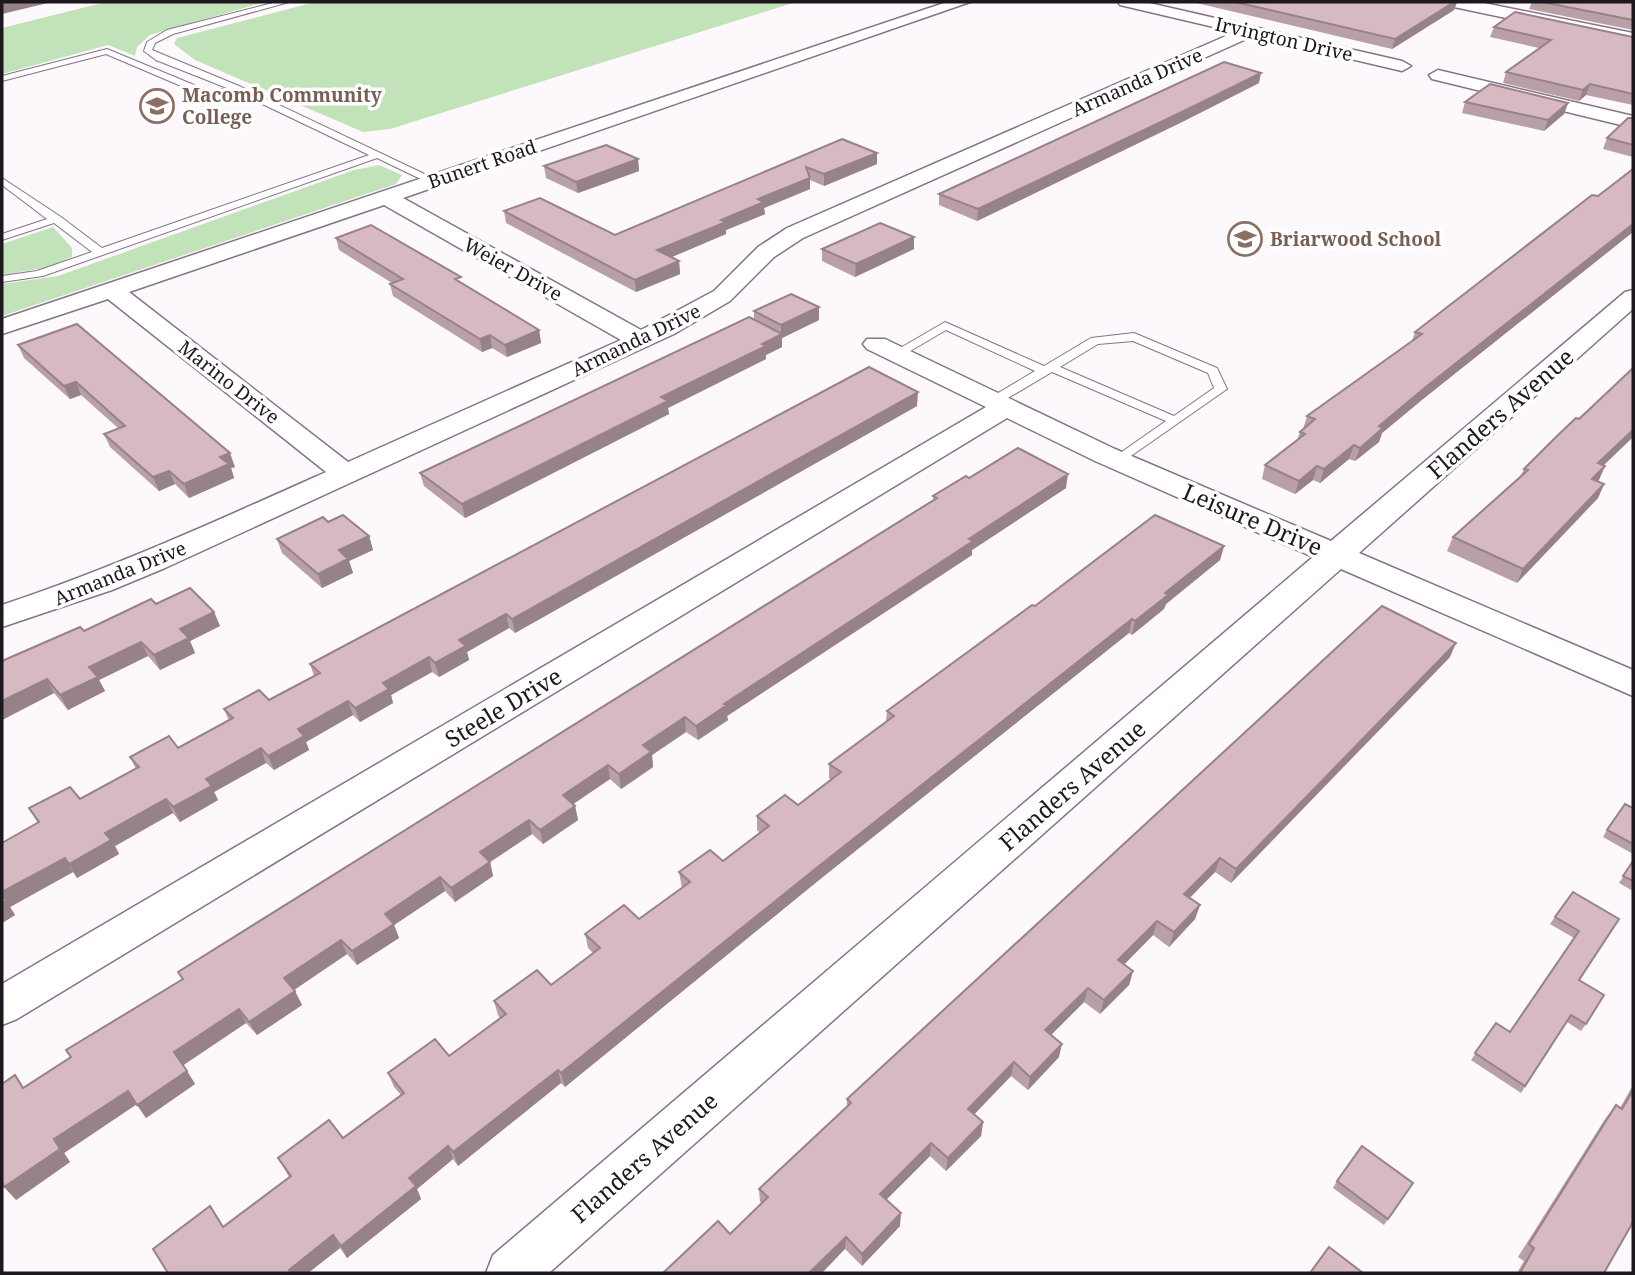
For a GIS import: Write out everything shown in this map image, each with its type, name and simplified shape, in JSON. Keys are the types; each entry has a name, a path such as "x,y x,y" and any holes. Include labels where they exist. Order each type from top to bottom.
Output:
{"street":[{"name":"Bunert Road","path":"2,327 962,2"},
{"name":"Irvington Drive","path":"1126,2 1402,66"},
{"path":"1454,2 1633,39"},
{"name":"Armanda Drive","path":"2,616 101,583 640,340 713,302 732,288 766,252 807,227 1252,31"},
{"path":"1438,75 1633,122"},
{"name":"Weier Drive","path":"386,197 640,340"},
{"name":"Marino Drive","path":"112,290 346,474"},
{"name":"Flanders Avenue","path":"511,1273 1633,297"},
{"name":"Leisure Drive","path":"886,349 1118,461 1633,684"},
{"name":"Steele Drive","path":"2,1006 998,405"}],"lane":[{"path":"285,2 178,30 151,42 148,51 159,58 236,88 432,181"},
{"path":"2,79 107,51 211,95 236,88"},
{"path":"2,279 39,274 377,155"},
{"path":"2,181 101,253"},
{"path":"2,237 57,219"},
{"path":"886,349 945,325 1176,421"},
{"path":"998,405 1048,369 1095,341 1134,337 1213,371 1221,388 1118,461"}],"green space":[{"path":"106,2 265,2 150,35 137,47 135,56 108,45 2,74 2,28"},
{"path":"315,2 796,2 390,129 363,132 195,60 174,44 177,38"},
{"path":"379,165 402,175 396,184 2,316 2,284 58,276 354,170"},
{"path":"53,227 72,248 72,257 49,267 2,275 2,244"}],"building":[{"path":"1235,2 1454,2 1395,39"},
{"path":"1542,2 1633,2 1633,20"},
{"path":"1515,12 1633,37 1633,94 1590,84 1583,90 1506,72 1551,40 1494,27"},
{"path":"1224,62 1261,73 978,209 939,194"},
{"path":"1490,84 1568,103 1548,120 1465,102"},
{"path":"1628,118 1633,118 1633,145 1607,138"},
{"path":"842,139 877,153 824,174 806,167 810,178 758,199 764,202 721,220 726,222 657,250 679,261 635,280 504,211 540,198 615,235"},
{"path":"606,145 638,159 576,182 544,166"},
{"path":"1633,169 1633,224 1427,386 1379,426 1383,428 1360,448 1354,445 1324,469 1317,466 1299,481 1265,465 1305,434 1300,432 1315,419 1307,416 1422,334 1415,332 1592,195 1598,196"},
{"path":"880,223 914,237 856,264 822,249"},
{"path":"371,225 461,277 455,279 539,330 505,345 490,335 480,339 390,284 403,279 336,238"},
{"path":"791,294 819,307 781,325 754,311"},
{"path":"749,317 782,334 762,344 766,346 661,397 668,401 462,504 420,473"},
{"path":"77,324 230,453 220,457 229,464 184,484 169,471 153,477 104,434 125,426 76,382 64,386 18,345"},
{"path":"869,367 918,392 512,619 506,614 459,640 466,646 435,663 429,657 383,683 389,689 355,708 348,701 298,729 304,736 268,756 261,748 206,779 212,786 173,807 166,799 105,833 111,840 69,864 65,858 2,892 2,843 39,822 29,808 70,787 80,799 139,767 130,757 169,736 178,748 233,718 224,709 259,690 269,700 320,673 310,664"},
{"path":"1633,368 1633,430 1598,463 1605,466 1592,479 1604,484 1523,569 1453,537 1528,470 1524,469 1576,418 1579,419"},
{"path":"1018,448 1068,474 969,539 973,541 724,704 727,705 696,726 685,717 643,745 651,752 619,774 608,765 563,795 575,806 540,830 529,820 480,852 490,862 451,888 440,877 385,914 394,924 352,951 341,940 284,978 295,991 249,1022 239,1009 174,1052 187,1071 137,1105 128,1091 54,1139 60,1149 4,1187 2,1084 15,1075 23,1088 71,1057 66,1050 183,979 178,972 937,498 933,496"},
{"path":"343,515 369,536 339,550 348,559 318,574 277,539 323,517 328,522"},
{"path":"1155,515 1224,546 1165,593 1168,595 1135,621 1132,619 561,1073 558,1070 453,1152 448,1146 409,1178 416,1186 341,1246 333,1235 289,1270 292,1273 168,1273 153,1249 210,1206 223,1227 291,1176 278,1158 329,1120 343,1138 404,1093 388,1073 435,1039 449,1056 506,1014 494,1001 537,970 551,985 600,948 585,934 624,905 639,919 690,882 679,872 710,850 723,861 769,826 757,816 785,795 798,805 841,772 829,764 894,716 887,711 1032,605 1035,606"},
{"path":"190,588 214,612 180,629 189,638 154,655 141,642 89,667 98,677 60,695 47,679 2,701 2,661 80,627 84,631 151,599 156,604"},
{"path":"1382,606 1456,643 1236,869 1220,858 1184,894 1200,905 1174,932 1157,921 1118,960 1133,971 1104,1000 1088,988 1045,1030 1062,1044 1030,1077 1014,1062 968,1109 983,1122 948,1158 931,1143 880,1194 901,1213 862,1254 846,1237 809,1273 663,1273 718,1221 730,1234 768,1197 759,1189 851,1103 847,1099"},
{"path":"1625,804 1633,808 1633,844 1607,830"},
{"path":"1633,861 1633,881 1623,876"},
{"path":"1573,892 1619,919 1579,980 1604,995 1586,1024 1571,1015 1525,1086 1475,1053 1496,1023 1510,1032 1579,931 1555,917"},
{"path":"1633,1090 1633,1222 1604,1273 1520,1273 1534,1248 1529,1244 1616,1105 1622,1109"},
{"path":"1362,1146 1413,1183 1388,1219 1337,1181"},
{"path":"1329,1247 1363,1273 1310,1273"}],"place":[{"name":"Macomb Community College","path":"157,106"},
{"name":"Briarwood School","path":"1245,239"}]}
